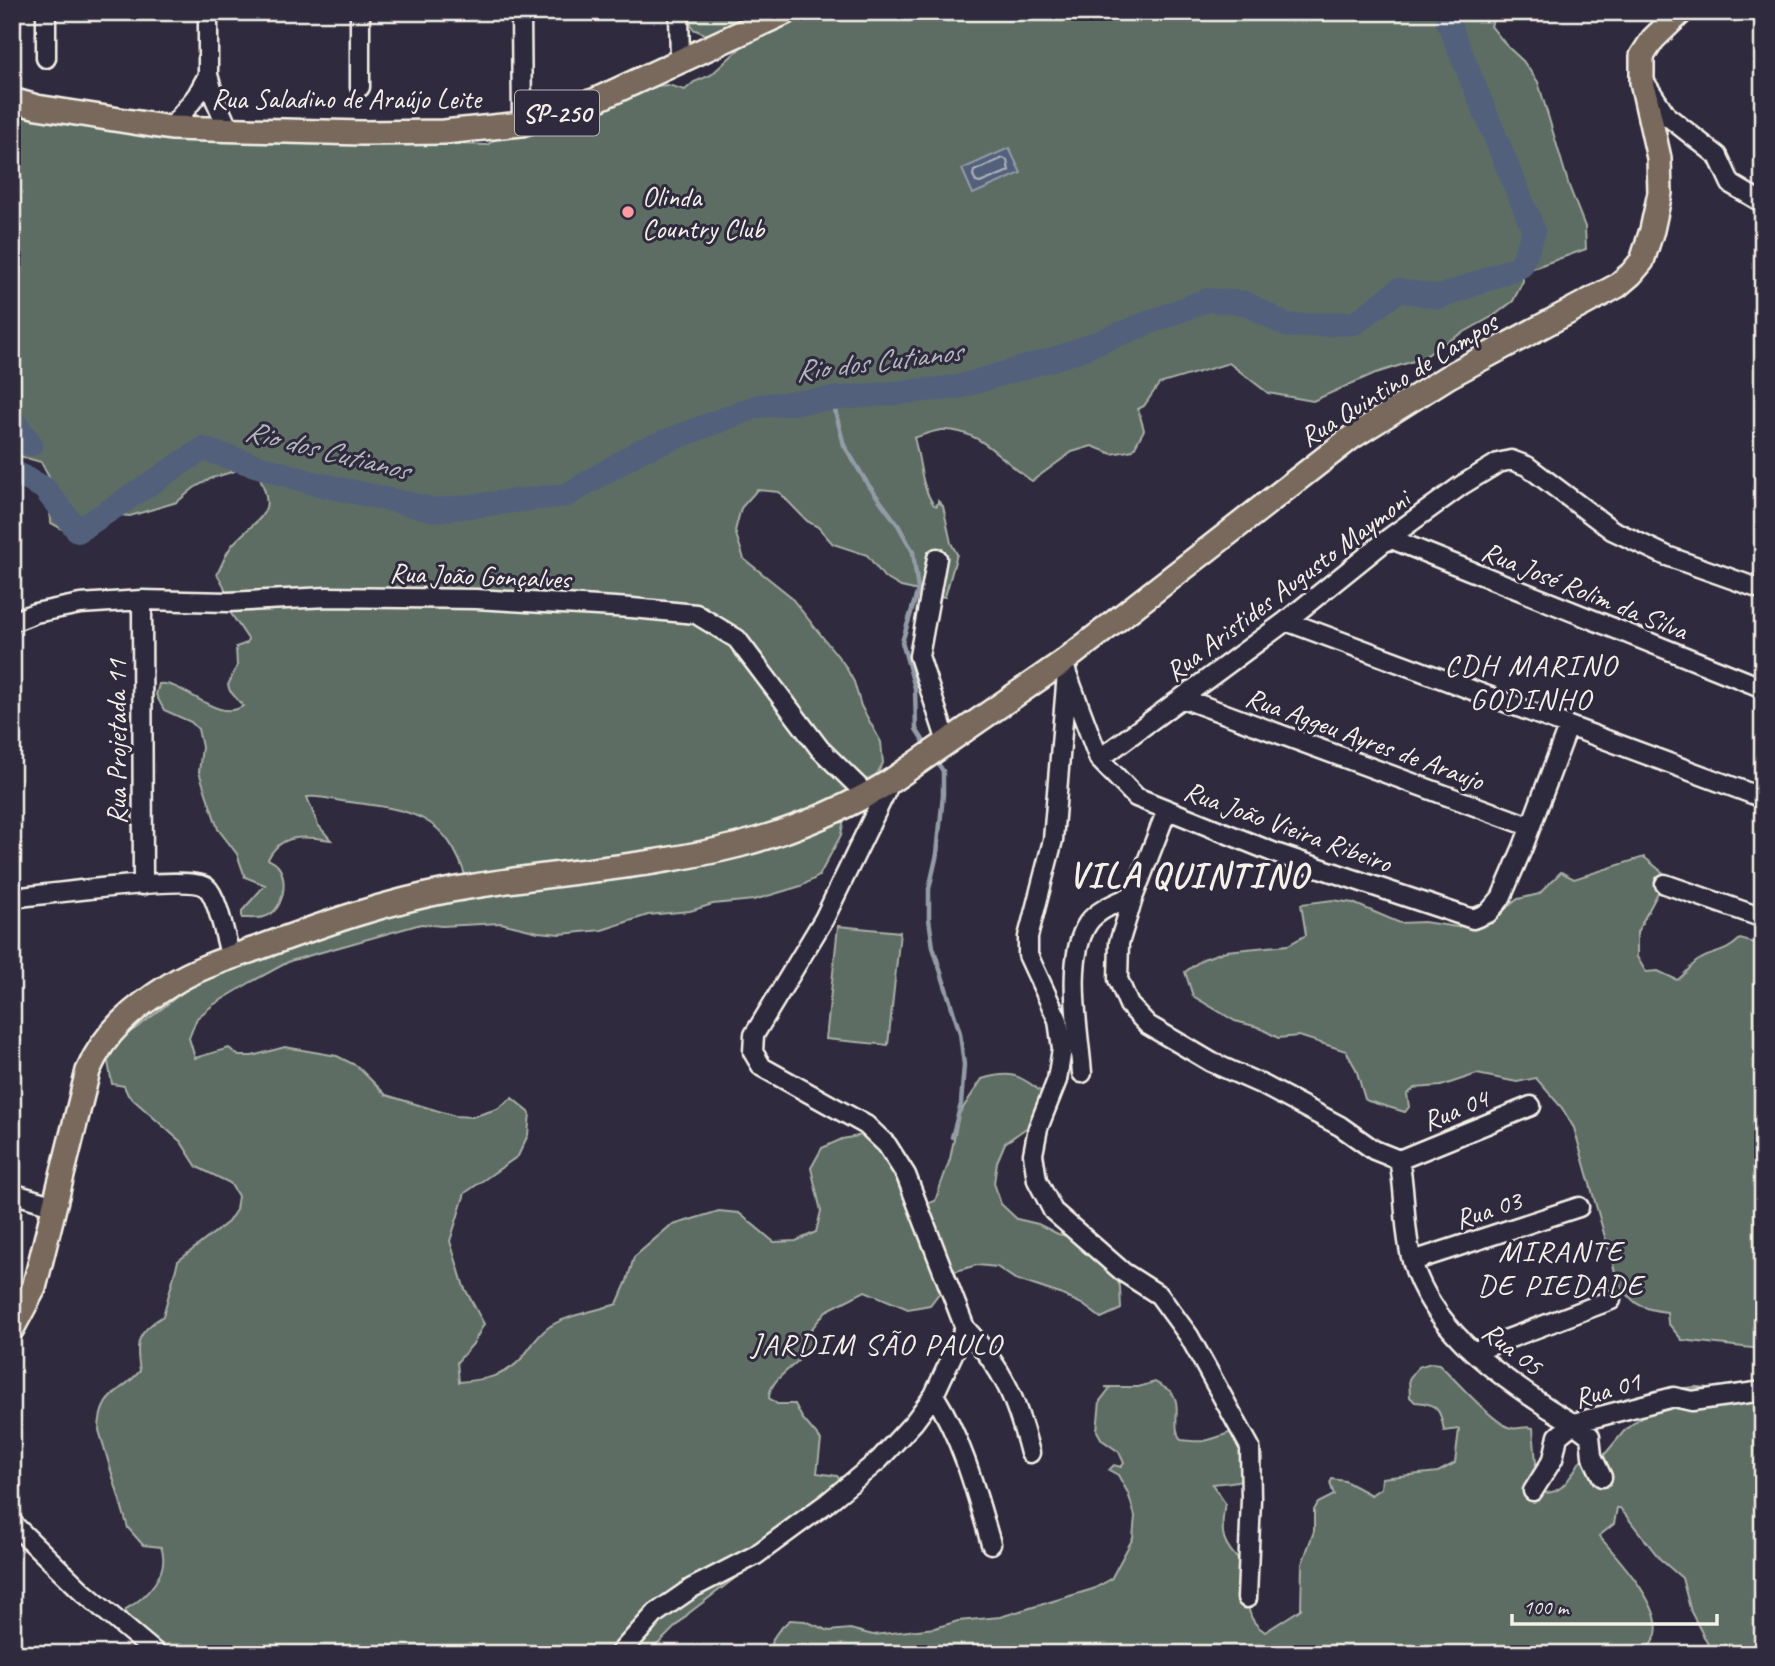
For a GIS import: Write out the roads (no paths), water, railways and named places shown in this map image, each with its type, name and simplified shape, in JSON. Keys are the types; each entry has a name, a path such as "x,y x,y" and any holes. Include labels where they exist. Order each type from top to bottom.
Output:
{"main road":[{"name":"Rua Saladino de Araújo Leite","path":"12,100 37,107 171,128 367,133 444,132 522,124 596,100 786,12"},
{"path":"1640,72 1642,56 1647,47 1681,12"},
{"name":"Rua Quintino de Campos","path":"12,1329 34,1288 88,1071 109,1033 136,1008 173,983 231,958 340,918 450,890 645,863 740,844 815,819 867,796 1065,668 1352,437 1449,376 1617,286 1631,274 1642,261 1652,230 1661,178 1660,158 1640,72"}],"street":[{"path":"46,12 46,58"},
{"path":"208,12 208,75 228,128"},
{"path":"360,12 360,87"},
{"path":"521,12 522,124"},
{"path":"679,12 680,62"},
{"path":"1640,72 1649,91 1667,116 1718,156 1731,184 1763,203"},
{"path":"171,128 197,95 208,75"},
{"name":"Rua Aristides Augusto Maymoni","path":"1099,759 1286,621 1389,538 1462,485 1498,463 1511,460 1527,466 1612,530 1667,556 1763,590"},
{"name":"Rua José Rolim da Silva","path":"1389,538 1763,688"},
{"path":"937,558 919,656 944,744"},
{"name":"Rua João Gonçalves","path":"12,622 35,613 80,604 142,600 228,602 327,597 476,599 696,614 737,639 820,749 867,796"},
{"name":"Rua Projetada 11","path":"142,600 143,885"},
{"path":"1286,621 1763,798"},
{"path":"1065,668 1099,759"},
{"path":"1065,668 1053,840 1028,937 1028,955 1058,1020 1062,1049 1057,1080 1038,1128 1032,1154 1037,1180 1053,1212 1123,1272 1159,1295 1189,1336 1250,1447 1247,1598"},
{"name":"Rua Aggeu Ayres de Araujo","path":"1182,698 1529,826"},
{"path":"1529,826 1569,727"},
{"name":"Rua João Vieira Ribeiro","path":"1099,759 1136,797 1275,853 1473,919 1488,913 1500,898 1523,847 1529,826"},
{"path":"900,775 824,919 754,1034 753,1052 762,1067 866,1125 887,1145 906,1175 965,1328 992,1357 1006,1380 1020,1415 1030,1453"},
{"path":"1167,810 1134,895 1119,943 1118,979 1129,1005 1148,1025 1211,1062 1264,1085 1340,1126 1374,1150 1399,1160"},
{"path":"12,898 143,885 197,883 207,887 213,897 231,958"},
{"path":"1665,884 1763,918"},
{"path":"1082,1073 1075,985 1077,948 1089,922 1106,908 1134,895"},
{"name":"Rua 04","path":"1399,1160 1531,1106"},
{"name":"Rua 05","path":"1399,1160 1412,1261 1430,1302 1451,1332 1473,1352 1590,1436 1592,1456 1602,1477"},
{"path":"12,1193 55,1206"},
{"name":"Rua 03","path":"1412,1261 1579,1207"},
{"path":"1473,1352 1611,1300"},
{"path":"619,1654 656,1614 692,1588 756,1555 827,1503 879,1460 914,1422 934,1395 965,1328"},
{"name":"Rua 01","path":"1533,1491 1553,1459 1558,1436 1574,1423 1674,1397 1692,1401 1763,1391"},
{"path":"934,1395 950,1420 960,1445 991,1544"},
{"path":"12,1523 83,1592 157,1654"}],"water":[{"path":"1009,148 1021,173 973,194 962,169"}],"waterway":[{"name":"Rio dos Cutianos","path":"12,471 44,488 78,531 203,449 313,483 436,510 567,495 640,451 758,406 958,387 1066,355 1207,300 1245,303 1288,326 1355,323 1399,290 1440,297 1521,266 1534,231 1448,22 1447,12"},
{"path":"835,399 835,410 844,445 913,552 918,590 902,642 915,688 916,729 928,748"},
{"name":"Rio dos Cutianos","path":"12,419 31,444 12,439"},
{"path":"935,759 943,771 943,795 937,854 929,889 929,919 933,947 960,1033 964,1065 961,1104 952,1137"}],"place":[{"name":"Olinda Country Club","path":"628,212"}],"district":[{"name":"CDH MARINO GODINHO","path":"1531,682"},
{"name":"VILA QUINTINO","path":"1189,875"},
{"name":"MIRANTE DE PIEDADE","path":"1561,1268"},
{"name":"JARDIM SÃO PAULO","path":"877,1344"}]}
